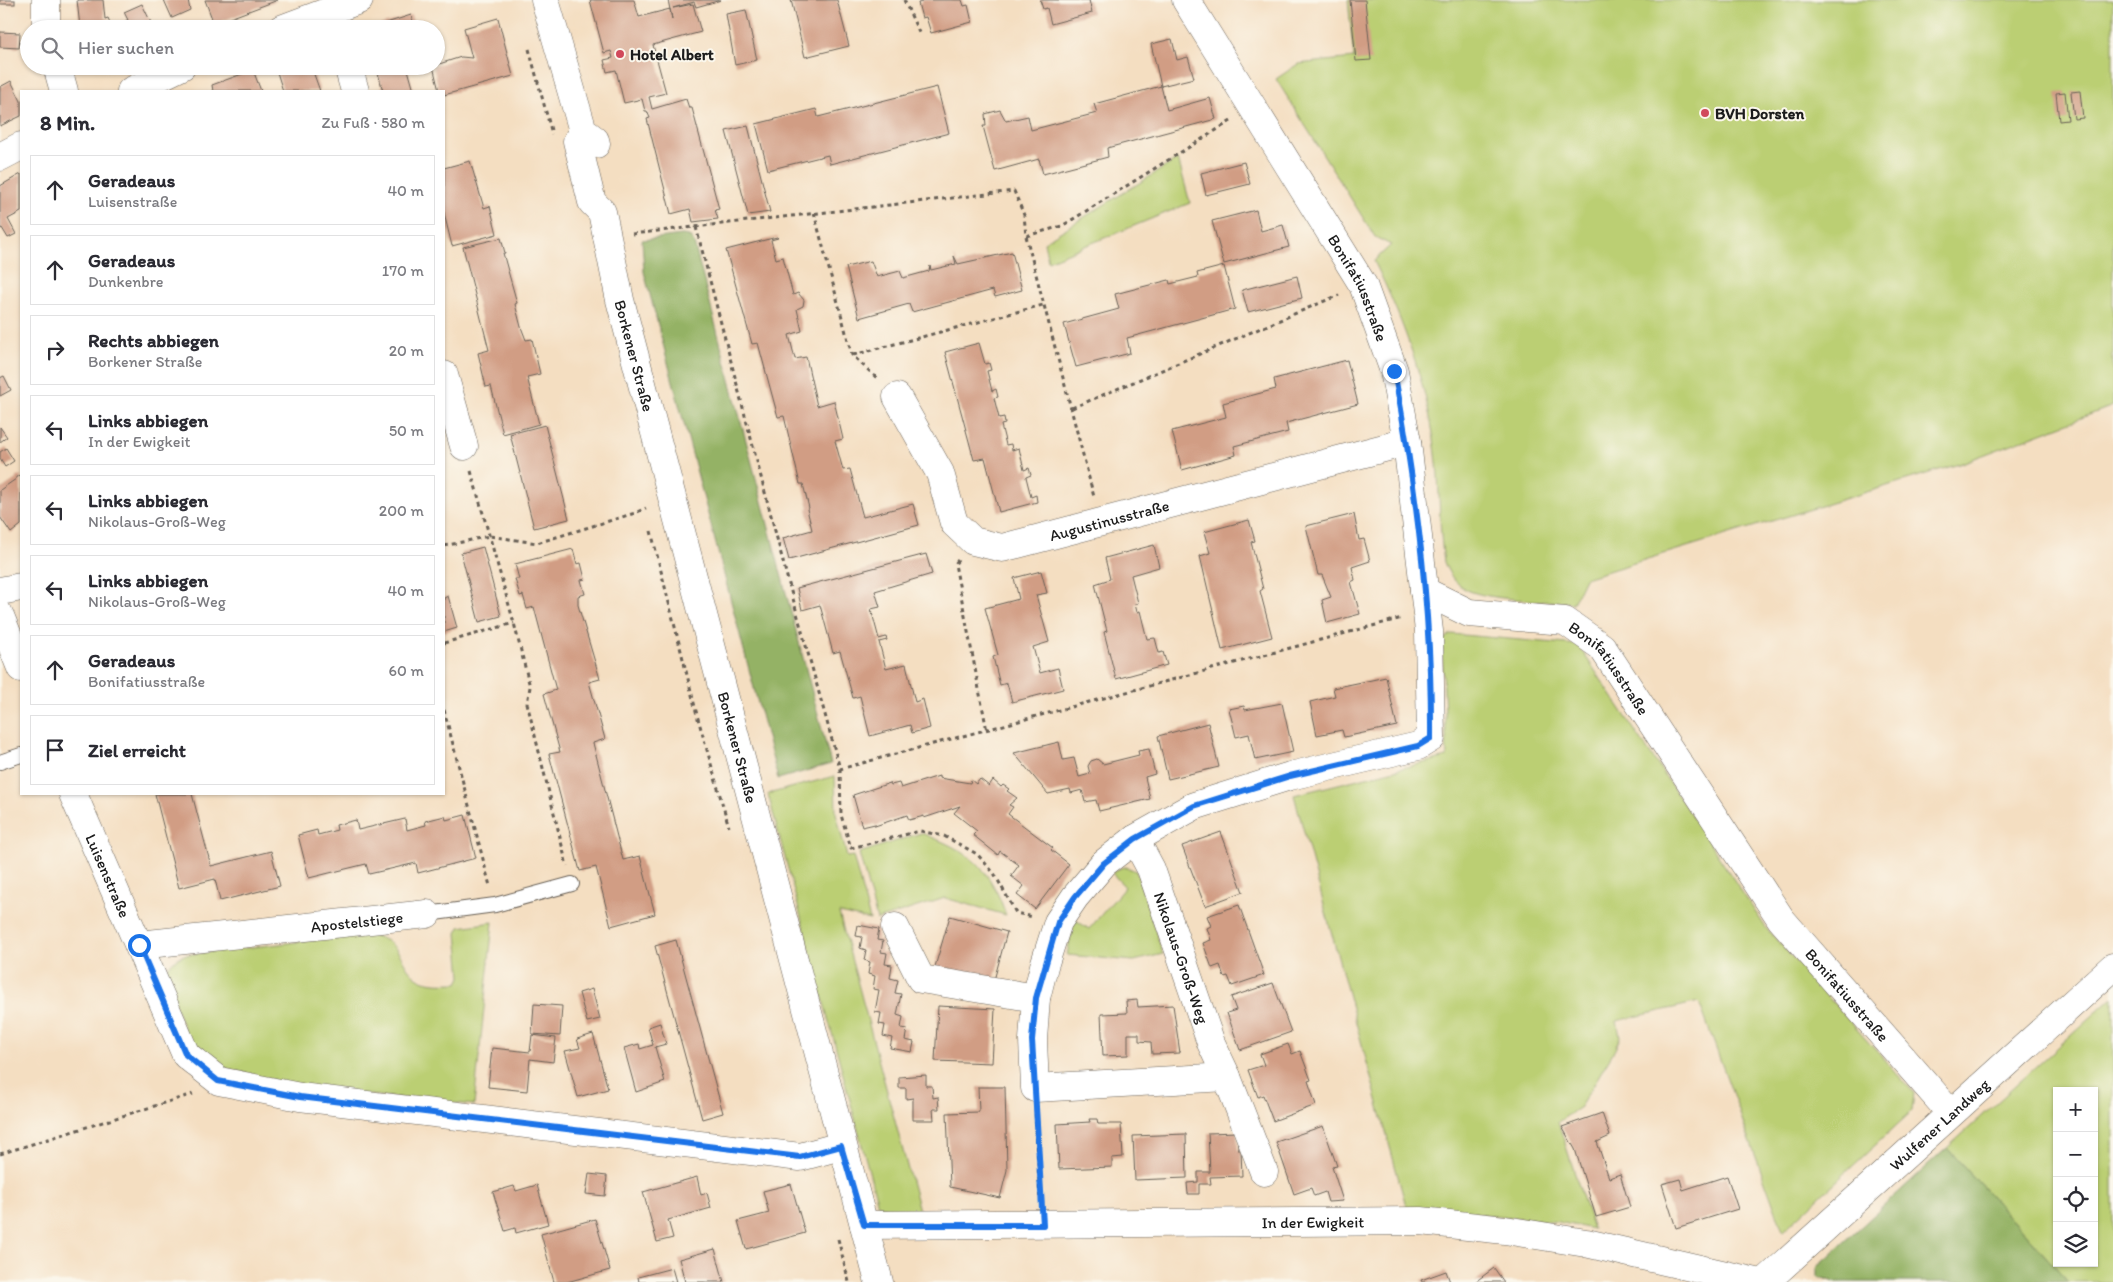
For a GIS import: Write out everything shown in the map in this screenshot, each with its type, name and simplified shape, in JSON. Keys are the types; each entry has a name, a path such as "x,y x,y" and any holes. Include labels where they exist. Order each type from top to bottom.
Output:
{"street":[{"path":"46,0 46,20"},
{"path":"335,19 359,0"},
{"name":"Borkener Straße","path":"545,0 583,131 594,140 603,168 608,199 605,225 620,300 878,1282"},
{"name":"Bonifatiusstraße","path":"1186,0 1363,285 1394,371 1407,442 1426,603 1469,613 1565,621 1602,647 1780,919 1950,1112"},
{"path":"60,75 64,90"},
{"path":"133,90 164,75"},
{"path":"351,75 355,90"},
{"path":"0,157 20,147"},
{"path":"445,379 464,446"},
{"path":"897,396 940,473 954,523 973,542"},
{"name":"Augustinusstraße","path":"973,542 1002,548 1407,442"},
{"path":"0,591 20,587"},
{"path":"1227,1077 1035,1088 1032,1040 1036,998 1058,922 1075,897 1104,863 1135,839 1194,806 1290,776 1418,746 1431,738 1429,631 1426,603"},
{"path":"0,616 20,666"},
{"name":"Luisenstraße","path":"74,795 186,1055 218,1081"},
{"name":"Nikolaus-Groß-Weg","path":"1135,839 1151,869 1211,1043 1227,1077 1264,1172"},
{"name":"Apostelstiege","path":"139,945 427,914"},
{"path":"895,927 921,979 1036,998"},
{"name":"Wulfener Landweg","path":"1765,1282 1950,1112 2113,967"},
{"path":"218,1081 300,1097 800,1157 841,1146"},
{"name":"In der Ewigkeit","path":"864,1225 1420,1221 1505,1230 1586,1243 1756,1282"}],"lane":[{"path":"0,762 20,755"},
{"name":"Apostelstiege","path":"427,914 495,905 572,884"}],"path":[{"path":"904,0 920,35"},
{"path":"1026,236 1062,226 1253,107"},
{"path":"605,225 696,227 814,212 1014,191 1024,216 1026,236 1043,305 1072,408 1100,522"},
{"path":"814,212 852,356 897,396"},
{"path":"696,227 787,577 840,769 841,816 851,848 920,831 944,836 976,854 982,860 994,873 1016,913 1058,922"},
{"path":"1072,408 1363,285"},
{"path":"852,356 1043,305"},
{"path":"464,446 530,687 527,703 572,884"},
{"path":"445,546 489,536 537,543 646,508"},
{"path":"973,542 955,564 987,731"},
{"path":"840,769 1394,620 1426,603"},
{"path":"445,643 514,623"},
{"path":"445,714 495,905"},
{"path":"0,1154 192,1094 218,1081"},
{"path":"1035,1088 1043,1225"}],"green space":[{"path":"1348,0 2113,0 2113,406 1959,464 1585,578 1573,603 1502,598 1475,593 1465,589 1452,577 1444,562 1434,437 1415,359 1396,309 1374,261 1391,245 1375,237 1276,79 1298,64 1354,58"},
{"path":"1178,159 1190,203 1048,261 1044,242"},
{"path":"682,235 689,236 694,243 831,764 778,779 644,272 642,240"},
{"path":"1451,634 1578,645 1766,928 1914,1093 1912,1111 1783,1231 1699,1002 1617,1021 1620,1037 1615,1049 1580,1107 1558,1122 1593,1229 1558,1222 1406,1206 1294,795 1447,757 1442,647 1444,639"},
{"path":"835,776 836,813 847,857 853,856 870,920 839,913 920,1214 895,1211 878,1205 768,794"},
{"path":"921,833 952,846 975,862 992,884 1006,915 945,898 877,920 859,853"},
{"path":"1126,867 1136,871 1163,954 1134,961 1067,955 1074,919 1089,929 1125,887 1112,873"},
{"path":"493,922 474,1105 306,1089 217,1066 187,1037 164,976 171,963 184,955 360,934 375,936 392,945 408,969 424,981 458,983 461,977 457,933 460,927"},
{"path":"2113,997 2113,1282 2069,1282 2055,1267 2098,1267 2098,1087 2053,1087 2053,1264 1947,1148"},
{"path":"1947,1148 2053,1264 2053,1267 2055,1267 2069,1282 1835,1282 1817,1276 1817,1267"}],"building":[{"path":"0,0 15,0 15,4 0,4"},
{"path":"77,0 103,0 105,19 108,18 109,20 79,20"},
{"path":"164,0 188,0 190,10 172,18"},
{"path":"205,0 278,0 225,20 212,20"},
{"path":"590,0 634,0 639,17 670,9 668,0 721,0 696,7 694,2 673,8 693,4 701,32 653,45 666,93 649,97 652,109 686,99 689,108 692,108 719,209 715,210 718,219 693,222 690,209 671,214 647,119 650,118 647,111 645,111 642,99 624,103 616,70 607,72 604,60 613,58 611,51 604,53"},
{"path":"791,0 837,0 849,46 805,57"},
{"path":"922,0 962,0 964,6 968,5 972,22 931,33 926,17 922,18 918,3 922,2"},
{"path":"1040,0 1089,0 1092,13 1051,24 1047,8 1043,9"},
{"path":"1350,0 1365,0 1371,60 1356,61"},
{"path":"142,4 150,20 128,20 124,12"},
{"path":"746,10 757,60 735,65 726,14"},
{"path":"411,15 412,20 396,20"},
{"path":"498,18 513,76 445,95 445,90 439,90 435,75 445,75 445,62 461,57 472,58 464,28"},
{"path":"0,32 20,33 19,48 0,47"},
{"path":"1172,39 1177,60 1188,57 1194,78 1161,86 1151,44"},
{"path":"239,75 255,75 261,90 213,90 212,85"},
{"path":"278,75 314,75 320,90 283,90"},
{"path":"379,75 410,75 414,90 383,90"},
{"path":"11,81 20,99 20,116 0,126 0,87"},
{"path":"1161,86 1167,110 1210,98 1216,119 1107,148 1108,157 1043,174 1039,159 995,171 983,126 986,126 985,114 1000,110 1006,121 1028,116 1031,130 1097,113 1094,104"},
{"path":"937,87 949,133 830,164 828,155 768,170 756,124 816,109 818,117"},
{"path":"2080,91 2083,118 2074,119 2071,92"},
{"path":"2065,92 2068,120 2059,121 2056,93"},
{"path":"748,126 770,212 748,215 726,131"},
{"path":"470,161 484,208 490,206 497,234 452,246 445,217 445,168"},
{"path":"1244,162 1250,184 1206,195 1201,173"},
{"path":"20,175 20,213 8,219 16,234 8,238 2,228 0,229 0,186"},
{"path":"1256,210 1261,231 1283,225 1289,247 1224,264 1212,221"},
{"path":"777,237 771,240 776,259 783,257 793,295 798,293 804,300 803,306 797,309 802,331 789,335 795,359 806,357 817,406 834,401 843,439 835,441 843,470 850,469 863,517 913,504 919,525 789,560 783,538 812,530 807,509 809,508 803,484 800,484 784,416 778,417 758,343 752,344 726,250"},
{"path":"501,238 521,327 526,340 532,339 540,374 527,377 539,424 503,434 491,386 486,387 478,353 489,350 463,247"},
{"path":"1012,252 1022,290 995,297 993,290 912,312 909,304 859,318 846,267 871,261 877,277 900,271 903,278 929,271 930,266 931,270 956,264 954,256 958,264"},
{"path":"1224,266 1235,309 1127,338 1130,353 1076,367 1064,324 1119,309 1115,294 1169,280 1170,284 1198,277 1197,273"},
{"path":"1297,276 1302,298 1248,312 1242,290"},
{"path":"979,343 985,364 989,363 991,370 987,371 992,391 996,389 998,397 994,398 999,418 1004,417 1005,424 1001,425 1006,445 1011,444 1012,450 1019,448 1024,470 1029,468 1031,475 1026,477 1031,497 1036,495 1037,502 999,512 985,458 974,460 945,352"},
{"path":"1347,360 1358,404 1286,423 1288,432 1234,446 1236,455 1182,470 1172,431 1226,417 1223,403 1276,389 1274,379"},
{"path":"4,376 11,390 0,396 0,378"},
{"path":"545,425 569,519 534,528 510,434"},
{"path":"0,427 7,437 0,442"},
{"path":"6,448 14,461 5,467 0,459 0,452"},
{"path":"20,475 20,526 11,533 0,517 0,490 16,479"},
{"path":"1354,514 1359,540 1364,539 1370,561 1352,567 1355,580 1351,582 1360,614 1327,623 1322,600 1331,597 1322,575 1318,575 1306,526"},
{"path":"1249,520 1255,541 1251,542 1263,589 1260,591 1272,637 1222,650 1200,556 1210,553 1204,532"},
{"path":"1154,545 1159,567 1131,575 1138,603 1135,604 1137,612 1140,611 1147,639 1155,638 1159,653 1163,652 1167,665 1116,679 1104,632 1107,631 1095,584 1110,579 1105,558"},
{"path":"483,547 501,616 479,622 461,553"},
{"path":"573,549 577,564 581,563 585,579 581,580 585,594 578,596 578,605 600,679 589,682 605,739 593,743 623,860 640,856 655,914 611,926 596,867 580,871 549,754 560,752 544,694 556,690 534,607 527,609 523,595 520,596 515,579 519,579 515,564"},
{"path":"926,554 932,574 875,591 880,607 871,609 879,639 886,637 887,640 879,642 886,669 906,664 915,702 923,699 930,728 912,733 910,725 870,736 860,696 853,698 840,651 833,653 820,605 802,610 797,588"},
{"path":"1041,571 1047,593 1036,595 1049,642 1033,647 1040,673 1058,668 1063,689 1012,702 1007,683 1000,685 993,657 998,655 985,608 1019,599 1014,578"},
{"path":"448,596 457,628 445,632 445,598"},
{"path":"1386,677 1397,726 1344,737 1342,730 1317,735 1310,702 1335,696 1333,688"},
{"path":"1282,703 1293,752 1255,760 1249,734 1236,737 1229,709 1244,706 1245,710"},
{"path":"1208,723 1219,767 1168,779 1158,736"},
{"path":"1059,742 1063,760 1074,758 1079,777 1090,774 1088,766 1091,761 1097,759 1103,764 1139,755 1138,751 1149,749 1155,774 1145,777 1150,799 1099,811 1096,800 1085,802 1082,790 1071,793 1070,789 1048,794 1014,753"},
{"path":"939,776 939,778 970,783 971,780 976,784 980,779 989,786 993,780 1001,787 1003,785 1009,789 1007,791 1017,798 1009,805 1013,807 1008,814 1053,848 1051,850 1069,864 1035,909 1017,895 1024,886 1011,876 1019,865 1000,851 998,855 973,835 977,831 954,813 960,806 924,818 924,816 909,820 907,815 875,826 875,824 862,827 853,795 890,783 891,785 899,783 901,788"},
{"path":"155,795 192,795 211,866 271,851 280,886 220,901 215,879 179,888"},
{"path":"465,815 476,858 418,873 416,863 369,874 366,864 309,878 298,835 317,830 318,835 337,830 336,825 356,820 358,830 405,819 407,830 426,825 425,821 445,816 446,820"},
{"path":"1221,832 1243,892 1205,906 1182,846"},
{"path":"1239,905 1264,975 1232,986 1228,976 1224,977 1220,965 1212,968 1203,943 1211,940 1207,928 1211,926 1207,916"},
{"path":"950,916 1007,932 993,984 934,970"},
{"path":"858,925 879,929 877,940 883,941 881,952 887,953 885,964 892,965 890,978 898,980 895,993 901,994 897,1015 903,1017 901,1028 907,1029 905,1040 914,1042 912,1052 890,1048 892,1038 883,1036 885,1025 879,1024 881,1013 875,1012 879,990 873,989 875,976 868,974 870,962 864,960 866,950 860,948 862,937 856,936"},
{"path":"676,940 723,1113 702,1119 655,946"},
{"path":"1273,983 1291,1032 1240,1050 1227,1013 1236,1010 1231,997"},
{"path":"592,989 600,1019 587,1022 579,993"},
{"path":"1137,1000 1138,1007 1173,1005 1180,1053 1152,1054 1151,1042 1139,1041 1139,1034 1128,1034 1128,1055 1103,1056 1101,1014 1127,1013 1126,1001"},
{"path":"534,1004 562,1006 560,1036 532,1034"},
{"path":"938,1006 995,1009 992,1063 935,1061"},
{"path":"660,1023 666,1044 655,1047 665,1082 636,1092 624,1048 639,1044 640,1049 653,1045 648,1027"},
{"path":"593,1034 608,1089 578,1097 565,1051 580,1048 577,1039"},
{"path":"532,1035 556,1038 553,1062 530,1059 527,1091 488,1087 492,1048 530,1052"},
{"path":"1288,1044 1292,1054 1300,1051 1311,1080 1308,1081 1316,1105 1273,1121 1263,1095 1258,1097 1248,1070 1264,1065 1260,1054"},
{"path":"926,1075 926,1086 932,1086 933,1098 938,1097 939,1109 933,1109 934,1120 913,1120 913,1098 906,1099 906,1088 899,1088 899,1077"},
{"path":"978,1087 1005,1087 1007,1170 1000,1198 950,1187 947,1113 979,1112"},
{"path":"1602,1113 1610,1136 1597,1142 1609,1178 1620,1174 1630,1207 1596,1217 1575,1149 1562,1127"},
{"path":"1089,1119 1097,1119 1098,1124 1121,1124 1123,1157 1112,1158 1112,1167 1059,1169 1057,1124 1090,1122"},
{"path":"1323,1126 1337,1166 1332,1167 1343,1201 1328,1202 1325,1192 1314,1196 1311,1188 1294,1194 1276,1142"},
{"path":"1237,1132 1238,1150 1241,1150 1242,1176 1210,1177 1211,1184 1199,1184 1199,1194 1188,1194 1187,1183 1198,1182 1198,1172 1210,1172 1208,1133"},
{"path":"1186,1134 1187,1178 1135,1180 1133,1136"},
{"path":"589,1174 607,1176 605,1196 586,1194"},
{"path":"1727,1176 1738,1209 1676,1228 1662,1184 1680,1179 1683,1190"},
{"path":"697,1177 701,1195 707,1193 711,1208 668,1220 673,1238 657,1242 643,1192"},
{"path":"791,1184 805,1233 746,1249 738,1221 769,1213 763,1191"},
{"path":"537,1185 548,1224 516,1233 515,1228 505,1231 493,1192 514,1186 516,1191"},
{"path":"595,1219 610,1270 567,1282 554,1282 541,1234"},
{"path":"715,1249 724,1282 685,1282 679,1259"},
{"path":"672,1268 676,1282 639,1282 638,1277"},
{"path":"1494,1268 1504,1282 1475,1282"},
{"path":"1446,1271 1450,1282 1422,1282 1421,1280"}],"place":[{"name":"Hotel Albert","path":"620,54"},
{"name":"BVH Dorsten","path":"1705,113"}],"route":[{"path":"139,945 186,1055 218,1081 300,1097 800,1157 841,1146 864,1225 1043,1225 1032,1040 1036,998 1058,922 1075,897 1104,863 1135,839 1194,806 1290,776 1418,746 1431,738 1429,631 1407,442 1394,371"}]}
